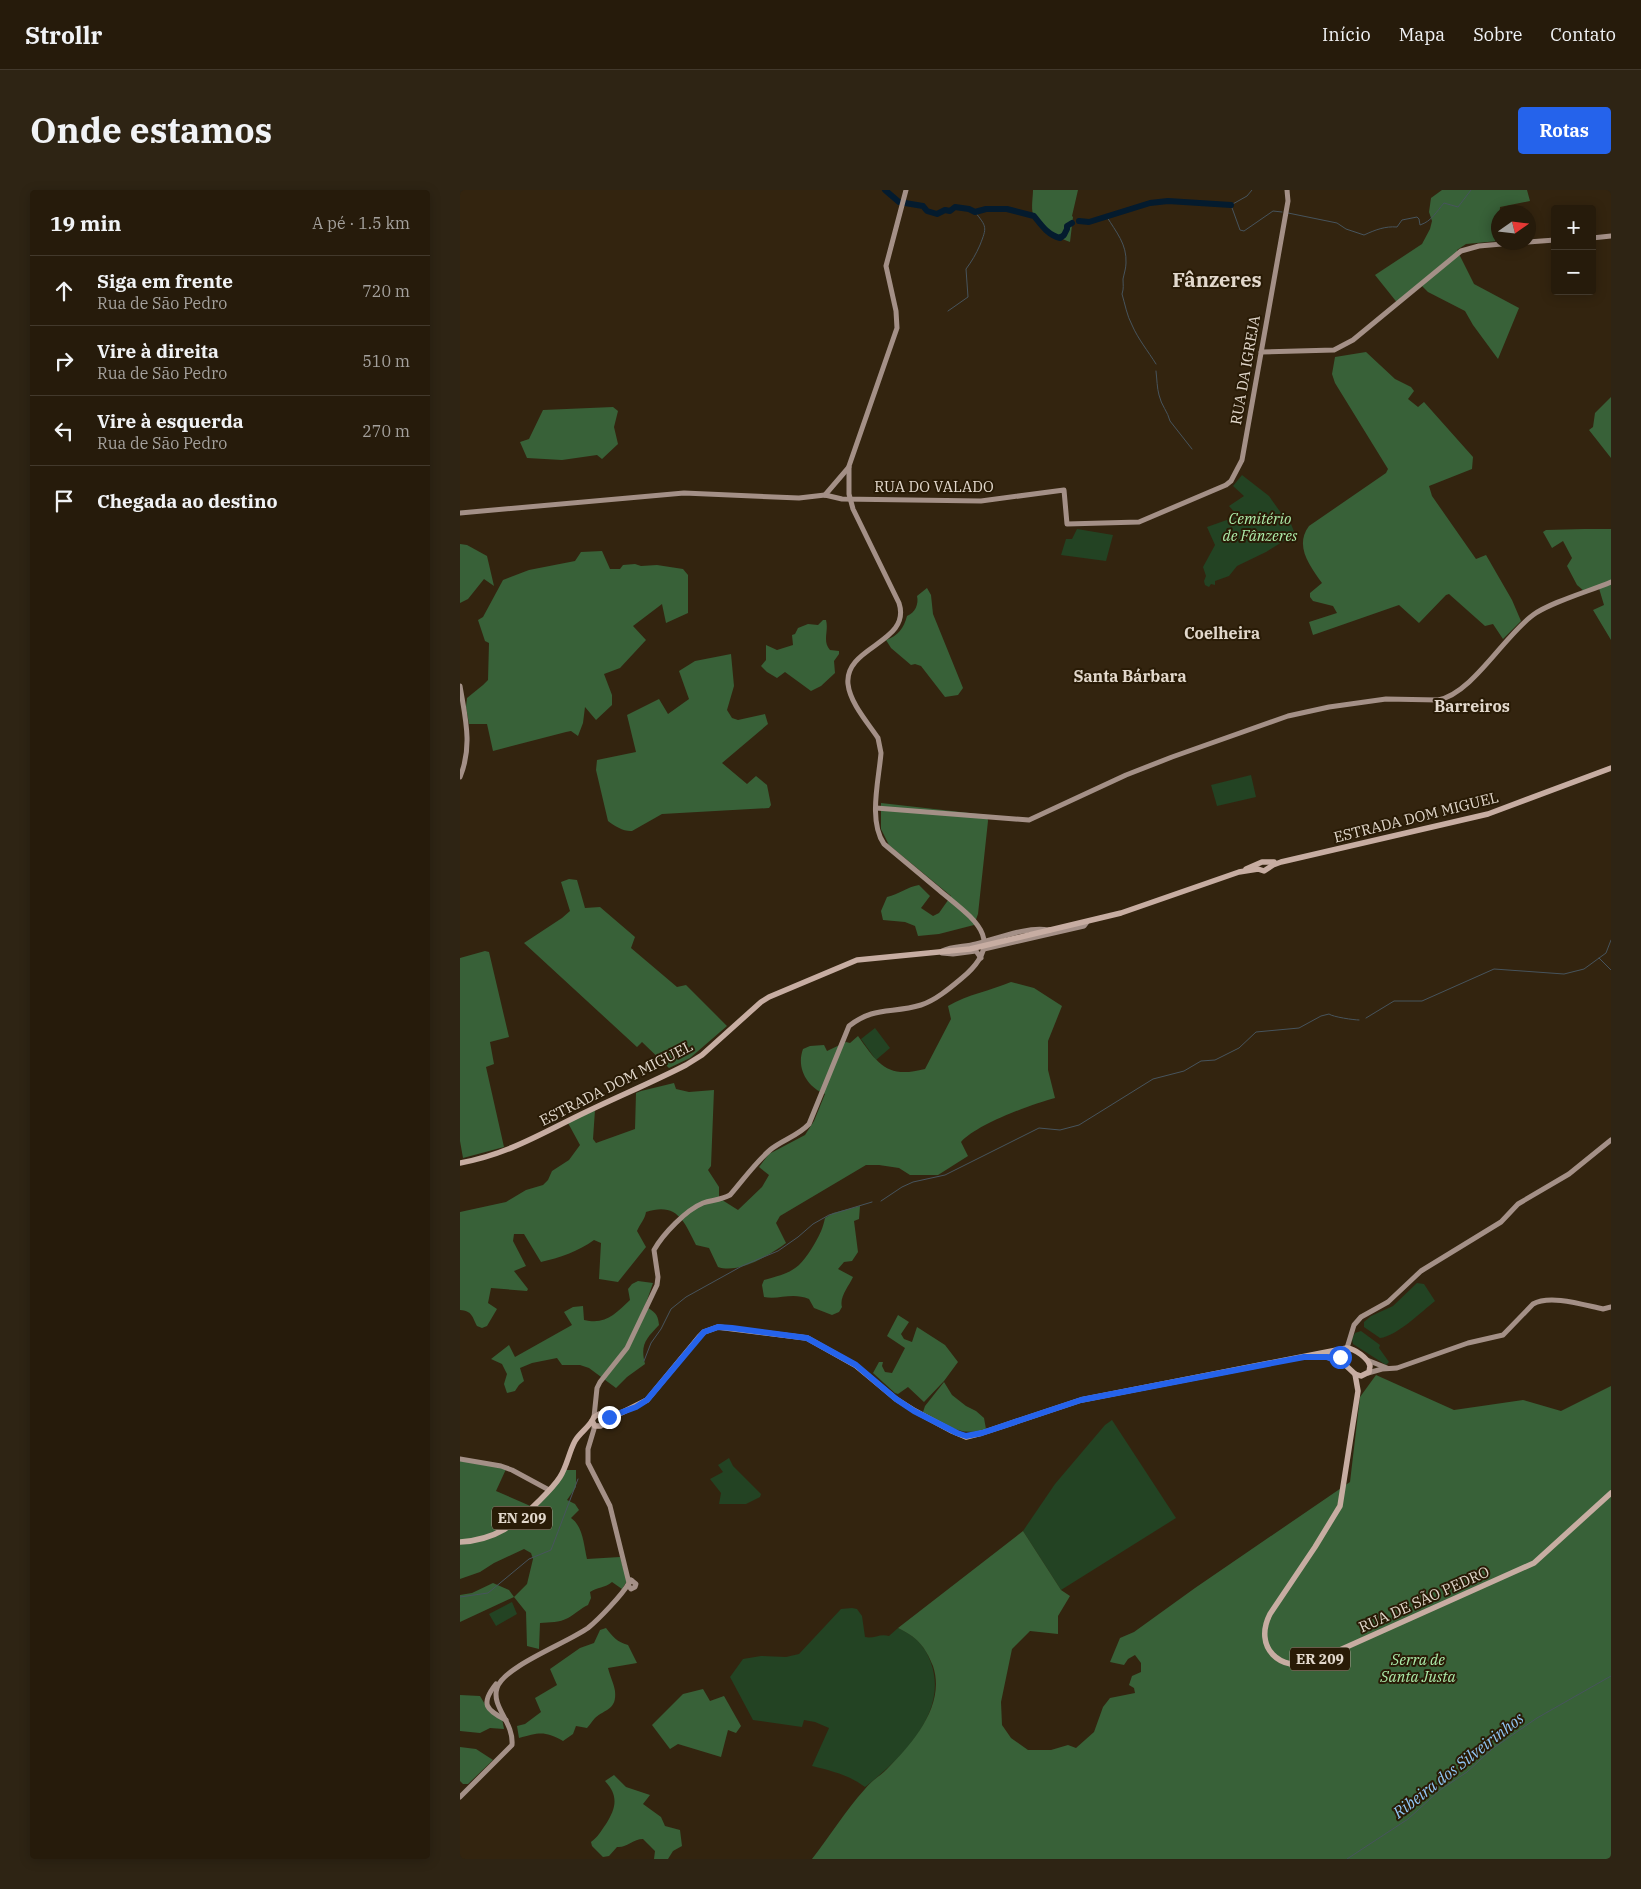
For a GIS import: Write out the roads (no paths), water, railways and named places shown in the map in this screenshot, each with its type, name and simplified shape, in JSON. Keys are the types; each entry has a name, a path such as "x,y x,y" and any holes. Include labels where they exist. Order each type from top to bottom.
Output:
{"main road":[{"name":"ESTRADA DOM MIGUEL","path":"460,1163 489,1157 521,1145 686,1065 702,1055 763,1000 857,960 970,949 1086,922 1121,913 1244,871 1488,814 1611,768"},
{"path":"613,1417 642,1404 652,1396 704,1332 718,1327 797,1335 817,1342 856,1365 896,1399 952,1431 966,1436 982,1433 1081,1400 1345,1348 1356,1352 1368,1360"},
{"path":"1341,1361 1339,1355 1345,1348"},
{"path":"1304,1357 1327,1357 1341,1361 1355,1374 1366,1374"},
{"name":"ER 209","path":"1366,1374 1370,1366 1368,1360"},
{"name":"RUA DE SÃO PEDRO","path":"1355,1374 1358,1391"},
{"name":"RUA DE SÃO PEDRO","path":"1366,1374 1358,1391 1340,1506 1266,1623 1267,1646 1274,1656 1285,1664 1295,1666 1313,1662 1534,1564 1611,1493"},
{"name":"EN 209","path":"597,1422 602,1415 613,1417"},
{"name":"EN 209","path":"460,1542 482,1538 509,1527 522,1518 562,1474 574,1442 586,1429 597,1422 613,1417"}],"street":[{"path":"507,1720 489,1710 486,1700 488,1694 500,1680 505,1675 588,1627 630,1584 610,1506 588,1463 588,1449 597,1422 597,1388 627,1348 657,1285 658,1277 654,1250 660,1240 695,1208 704,1203 730,1195 761,1158 772,1148 802,1132 809,1124 849,1026 869,1013 905,1008 927,1002 974,968 981,958 984,948 984,942 977,922 884,844 878,836 876,808 881,753 880,745 878,738 852,697 848,686 848,677 851,669 859,659 897,628 902,612 900,603 853,507 849,466 897,328 896,311 886,266 906,190"},
{"name":"RUA DA IGREJA","path":"1067,524 1139,522 1226,485 1231,481 1244,454 1288,201 1287,190"},
{"path":"1596,238 1611,236"},
{"path":"1536,241 1551,240"},
{"path":"1261,352 1334,350 1353,340 1433,272 1461,251 1491,245"},
{"path":"825,495 849,466"},
{"path":"838,479 844,478 849,481"},
{"path":"831,490 834,497"},
{"name":"RUA DO VALADO","path":"842,499 981,501 1064,490 1067,524"},
{"path":"460,513 684,493 799,498 825,495 842,499 853,507"},
{"path":"876,808 1029,820 1172,756 1288,716 1336,706 1386,699 1446,698 1464,687 1522,624 1534,614 1611,582"},
{"path":"460,686 468,745 467,757 460,777"},
{"name":"ESTRADA DOM MIGUEL","path":"939,952 950,954 976,951 1084,926 1086,922"},
{"name":"ESTRADA DOM MIGUEL","path":"939,952 949,948 1034,930 1050,930"},
{"path":"976,951 981,958"},
{"path":"1345,1348 1357,1320 1388,1302 1414,1276 1501,1222 1518,1204 1575,1169 1611,1140"},
{"path":"1366,1374 1387,1368 1397,1368 1468,1343 1503,1336 1534,1304 1540,1301 1552,1300 1603,1309 1611,1307"},
{"path":"1326,1352 1342,1345 1350,1337"},
{"path":"1350,1337 1356,1352"},
{"path":"1368,1360 1387,1368"},
{"path":"596,1403 597,1411 602,1415"},
{"path":"460,1459 501,1466 549,1490"},
{"path":"460,1797 512,1745 512,1731 499,1708 496,1690 505,1675"},
{"path":"489,1710 495,1712 499,1708"}],"waterway":[{"path":"885,190 899,202 923,206 927,211 937,214 945,210 950,211 955,207 975,212 986,209 1007,209 1034,216 1043,227 1060,238 1064,235 1067,226 1072,223"},
{"path":"1252,190 1247,196 1231,205 1240,230 1244,231 1273,211 1282,212"},
{"path":"1288,213 1337,223 1346,229 1364,235 1388,227 1397,227 1402,220 1417,217 1420,225 1434,216 1444,203 1458,207 1471,190"},
{"path":"1079,221 1089,222 1150,203 1168,201 1231,205"},
{"path":"948,311 968,297 966,269 985,231 984,224 975,212"},
{"path":"1107,217 1125,250 1126,265 1122,294 1127,314 1137,335 1156,364"},
{"path":"1156,371 1160,399 1170,421 1192,449"},
{"path":"1366,1018 1394,1001 1422,1001 1494,969 1564,974 1584,969 1606,953 1611,940"},
{"path":"1599,958 1611,970"},
{"path":"881,1201 902,1187 913,1182 945,1175 1039,1128 1060,1130 1079,1125 1153,1079 1184,1071 1201,1061 1215,1060 1239,1048 1256,1032 1299,1028 1321,1016 1329,1014 1359,1020"},
{"path":"644,1361 651,1343 661,1329 671,1309 686,1297 742,1266 778,1251 813,1224 829,1215 872,1202"},
{"path":"460,1597 488,1593 529,1559 551,1550 578,1479"},
{"name":"Ribeira dos Silveirinhos","path":"1347,1859 1408,1819 1440,1790 1467,1772 1492,1749 1537,1718 1611,1676"}],"district":[{"name":"Fânzeres","path":"1217,279"},
{"name":"Coelheira","path":"1222,633"},
{"name":"Santa Bárbara","path":"1130,676"},
{"name":"Barreiros","path":"1472,706"}],"park label":[{"name":"Cemitério de Fânzeres","path":"1260,526"},
{"name":"Serra de Santa Justa","path":"1418,1668"}]}
